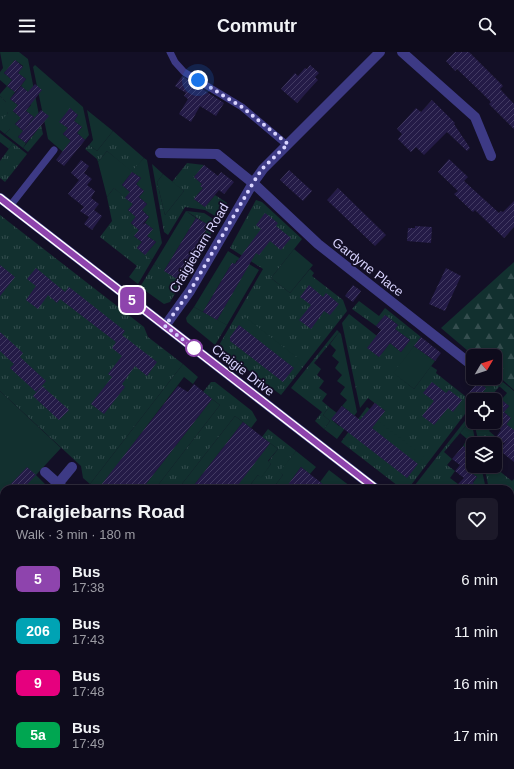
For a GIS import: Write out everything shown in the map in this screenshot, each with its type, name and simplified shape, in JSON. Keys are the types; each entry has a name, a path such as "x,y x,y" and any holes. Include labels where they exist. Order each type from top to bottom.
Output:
{"street":[{"name":"Craigiebarn Road","path":"165,326 190,291 262,169 380,52"},
{"path":"402,52 475,117 491,156"},
{"path":"160,153 217,154 253,183"},
{"name":"Gardyne Place","path":"253,183 318,244 466,360"},
{"name":"Craigie Drive","path":"0,198 371,485"},
{"path":"62,485 72,467"},
{"path":"45,472 60,485"}],"lane":[{"path":"170,52 175,62 184,72 242,107 288,144"},
{"path":"10,206 54,150"}],"green space":[{"path":"0,52 19,52 28,59 41,125 37,130 29,124 34,117 26,111 31,105 24,98 28,92 21,86 26,79 18,73 23,66 15,60 4,73 12,80 7,86 0,80 0,72 3,68"},
{"path":"35,65 83,107 89,135 85,140 77,133 82,127 74,121 78,115 70,109 60,122 68,128 63,134 71,141 69,157 48,139 33,67"},
{"path":"7,86 15,92 10,99 18,105 13,111 21,118 15,124 23,131 18,137 26,143 23,148 5,134 10,129 1,121 8,113 1,107 6,102 0,94"},
{"path":"0,96 6,102 10,129 5,134 0,130"},
{"path":"87,110 113,131 97,151 89,145 93,140"},
{"path":"41,125 43,134 28,152 23,148"},
{"path":"113,131 144,158 132,172 107,151 98,162 97,159 85,149 89,145 97,151"},
{"path":"0,133 13,143 9,149 0,142"},
{"path":"13,143 27,154 5,182 0,178 0,161"},
{"path":"107,151 132,171 144,158 147,160 162,243 152,260 145,255 156,242 147,236 153,229 145,223 149,217 142,210 147,204 139,197 144,191 136,184 141,178 132,172 122,185 130,192 125,198 114,188 107,197 98,162"},
{"path":"187,163 204,165 194,177 202,184 201,186 203,188 194,199 205,207 215,195 227,203 220,219 205,210 185,207 168,235 164,232 152,164 163,174 157,182 165,215 184,191 172,182"},
{"path":"163,174 184,191 165,215 157,182"},
{"path":"114,188 133,204 128,210 136,217 131,223 139,230 134,236 142,242 137,248 152,260 138,284 129,277 137,266 100,237 112,221 107,197"},
{"path":"256,200 262,202 302,239 271,278 290,293 310,269 314,273 312,276 343,300 347,311 281,395 218,347 263,269 230,248"},
{"path":"186,211 204,213 218,222 170,302 164,304 140,287 154,264 177,278 186,265 191,250 193,252 198,244 196,242 199,237 201,238 206,231 204,229 207,224"},
{"path":"186,211 196,218 164,271 154,264"},
{"path":"0,215 144,327 148,337 183,364 90,484 83,478 81,466 0,391"},
{"path":"294,249 313,265 290,293 271,278"},
{"path":"228,251 259,270 227,325 217,320 248,266 237,260 235,264 232,263 203,312 194,307"},
{"path":"514,262 514,390 502,379 502,349 466,349 441,328"},
{"path":"359,301 379,316 385,308 421,337 394,373 414,389 431,366 437,370 436,373 465,396 466,413 411,485 397,485 341,442 367,407 380,417 385,411 368,398 360,408 342,323 349,314 377,336 368,348 379,357 390,343 401,352 410,340 395,329 398,325 385,315 376,326 352,309"},
{"path":"194,307 227,325 215,345 187,322 186,318"},
{"path":"245,317 300,360 294,368 239,325"},
{"path":"337,330 339,332 314,363 321,369 317,375 324,381 319,388 327,394 322,401 329,407 323,415 330,421 324,429 315,421 322,412 291,388"},
{"path":"339,332 341,334 357,412 337,439 324,429 330,421 323,415 329,407 337,413 332,420 339,426 350,412 342,406 347,400 340,394 345,387 337,381 342,375 335,368 339,362 332,356 336,350 330,344"},
{"path":"414,346 435,361 414,389 393,373"},
{"path":"183,364 198,377 193,384 184,377 102,485 90,484"},
{"path":"211,382 215,382 252,411 257,420 251,428 235,416 181,485 158,485 220,405 203,392"},
{"path":"503,382 514,391 514,431 506,424 511,418 504,412 509,406 502,401 507,393 499,386 502,385"},
{"path":"482,385 500,385 494,393 482,393 486,388"},
{"path":"0,391 61,448 36,475 46,485 0,485"},
{"path":"212,399 220,405 158,485 145,485"},
{"path":"367,413 424,456 418,464 362,420"},
{"path":"235,416 243,422 194,485 181,485"},
{"path":"466,420 466,426 444,452 452,459 447,465 455,471 450,478 457,485 415,485"},
{"path":"466,426 466,429 473,429 475,437 466,438 460,433"},
{"path":"268,429 296,451 280,472 283,475 275,485 250,485 258,475 261,477 271,464 268,462 278,449 262,437"},
{"path":"476,429 490,429 489,431 496,437 477,437"},
{"path":"466,441 466,448 463,446"},
{"path":"270,443 278,449 268,461 271,464 261,478 258,475 250,485 237,485"},
{"path":"296,451 316,467 310,474 301,467 288,485 275,485 283,475 279,472"},
{"path":"329,470 349,485 323,485 320,482"},
{"path":"472,473 483,473 485,485 472,484 477,477"},
{"path":"486,473 502,473 512,481 514,479 514,485 488,485"}],"building":[{"path":"455,52 469,52 503,86 500,89 514,104 514,129 489,104 491,102 481,92 457,69 455,71 446,61"},
{"path":"15,60 23,67 18,73 26,79 15,92 7,86 12,80 4,73"},
{"path":"310,65 319,73 315,77 318,80 297,103 281,89 295,73 298,76"},
{"path":"182,76 224,103 216,116 200,106 191,122 179,114 188,99 184,96 186,93 175,86"},
{"path":"35,84 42,90 24,113 26,111 34,117 23,131 15,124 21,118 13,111 18,105 10,99 21,86 28,92"},
{"path":"432,100 455,123 454,124 470,148 467,151 447,132 424,155 416,147 411,152 398,139 402,134 397,129 416,108 421,112"},
{"path":"70,108 78,115 74,121 82,127 77,133 85,140 64,166 56,160 71,141 63,134 68,128 59,122"},
{"path":"41,110 49,116 26,143 18,137"},
{"path":"449,159 468,177 464,181 499,213 501,211 503,212 514,201 514,227 504,238 475,210 473,212 454,194 458,191 438,172"},
{"path":"81,160 89,166 84,173 92,179 87,185 95,191 91,198 99,204 94,210 102,216 92,230 84,224 89,217 80,211 84,207 68,194 79,180 71,173"},
{"path":"204,165 218,176 221,172 234,182 224,194 219,190 205,207 194,199 203,188 200,186 202,184 194,177"},
{"path":"289,170 312,191 303,201 280,180"},
{"path":"132,172 141,178 136,184 144,191 139,197 147,204 142,210 149,217 142,225 145,223 153,229 147,236 156,242 145,255 137,248 142,242 134,236 139,230 131,223 136,217 128,210 133,204 125,198 130,192 122,185"},
{"path":"338,188 386,235 375,246 327,200"},
{"path":"265,213 278,223 276,226 291,238 281,250 270,241 259,255 256,253 217,320 203,312 232,263 235,264 261,229 256,225"},
{"path":"196,218 207,224 204,229 206,230 177,279 164,271"},
{"path":"415,226 432,227 431,243 407,241 408,228 415,228"},
{"path":"0,265 15,277 0,296"},
{"path":"36,268 65,292 69,287 125,331 122,335 157,362 147,376 135,366 122,384 125,387 104,414 91,404 112,377 108,374 122,356 112,348 116,342 60,299 57,303 48,295 38,309 26,300 36,286 27,279"},
{"path":"446,268 461,276 445,311 429,304"},
{"path":"309,285 323,297 326,293 339,304 330,315 324,311 311,329 299,320 311,305 300,297"},
{"path":"353,285 361,291 353,302 345,296"},
{"path":"385,315 398,325 395,329 410,340 401,352 390,343 379,357 367,348 381,330 376,326"},
{"path":"239,325 294,368 283,382 230,341 230,337"},
{"path":"0,332 23,353 20,357 46,381 36,392 10,368 14,364 0,351"},
{"path":"421,337 441,353 435,361 414,346"},
{"path":"432,382 446,393 449,390 462,400 453,412 448,408 434,425 422,416 434,401 423,393"},
{"path":"194,384 212,399 145,485 101,485 178,386 188,392"},
{"path":"476,385 482,385 486,388 482,393 469,393"},
{"path":"42,386 69,410 59,420 33,396"},
{"path":"502,400 509,406 504,412 511,418 506,424 514,430 514,462 502,452 502,446 509,438 504,443 502,442 502,437 496,437 501,430 500,429 502,429"},
{"path":"375,403 385,411 372,428 418,464 407,478 331,419 342,406 360,420"},
{"path":"243,422 270,443 238,485 194,485"},
{"path":"463,446 466,448 466,473 473,473 477,477 473,482 474,485 458,484 464,478 455,471 460,465 452,459"},
{"path":"27,467 36,475 27,485 10,485"},
{"path":"301,467 324,485 303,484 288,485"}],"bus line":[{"name":"5","path":"0,198 371,485"}],"route":[{"path":"194,348 165,326 190,291 262,169 288,144 242,107 198,80"}]}
